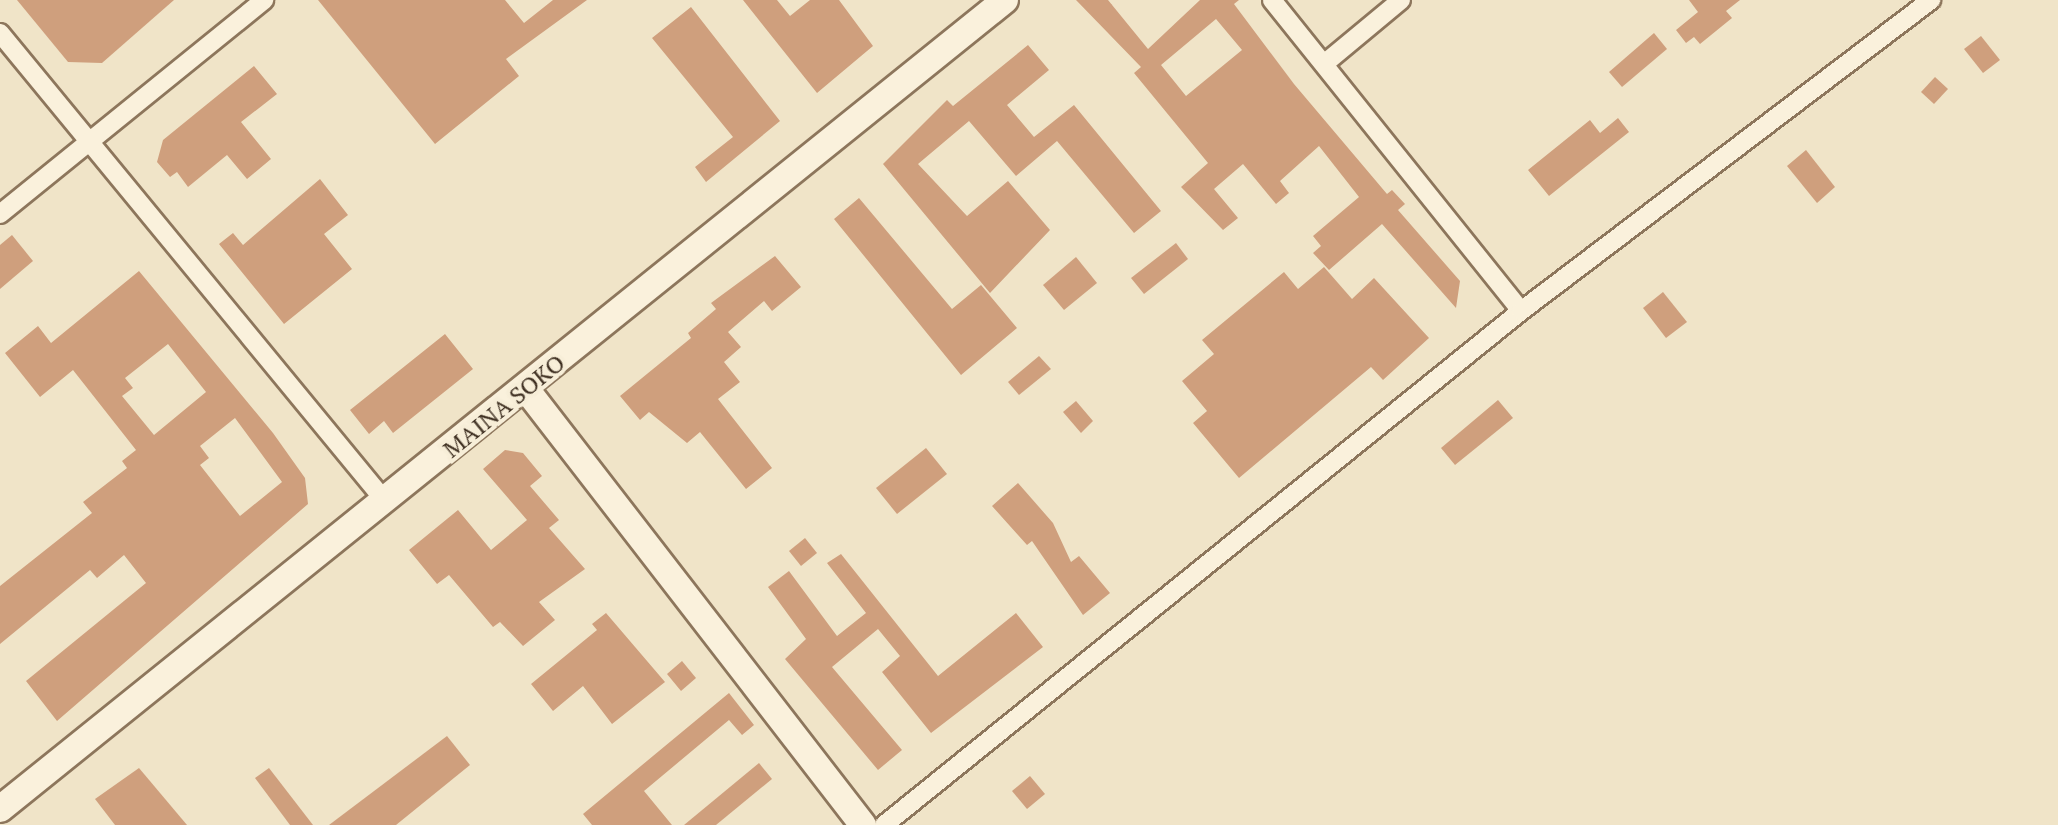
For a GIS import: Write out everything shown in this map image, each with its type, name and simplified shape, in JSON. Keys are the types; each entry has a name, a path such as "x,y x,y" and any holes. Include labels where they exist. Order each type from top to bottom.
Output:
{"street":[{"path":"0,214 264,0"},
{"name":"MAINA SOKO","path":"0,809 526,389 1005,0"},
{"path":"1272,0 1521,311"},
{"path":"1324,64 1401,0"},
{"path":"884,825 1521,311 1931,0"},
{"path":"0,33 385,501"},
{"path":"526,389 863,825"}],"building":[{"path":"17,0 174,0 102,63 68,62"},
{"path":"318,0 505,0 524,23 553,0 587,0 506,59 519,76 435,144"},
{"path":"743,0 777,0 790,16 810,0 839,0 873,46 817,93"},
{"path":"1076,0 1108,0 1148,49 1200,0 1239,0 1234,4 1294,84 1387,194 1392,190 1405,204 1398,210 1460,281 1456,308 1382,224 1329,270 1313,253 1321,246 1313,236 1359,197 1319,146 1280,181 1289,193 1276,204 1243,164 1214,189 1238,218 1223,230 1181,187 1208,163 1134,73 1141,67","holes":["1216,19 1242,50 1186,96 1161,65"]},
{"path":"1689,0 1740,0 1726,11 1732,18 1700,44 1694,37 1686,43 1676,30 1698,12"},
{"path":"691,7 780,121 706,182 695,167 733,137 652,38"},
{"path":"1654,33 1667,49 1622,87 1609,72"},
{"path":"1981,36 2000,60 1983,73 1964,49"},
{"path":"1028,45 1049,70 1007,105 1034,137 1074,105 1161,211 1134,233 1057,141 1016,176 969,121 918,164 967,216 1008,181 1050,230 990,293 883,164 947,100 953,106"},
{"path":"254,66 277,94 241,122 271,159 247,179 227,155 188,187 177,172 170,177 157,162 163,140"},
{"path":"1935,77 1948,89 1934,104 1921,92"},
{"path":"1618,118 1629,132 1549,196 1528,170 1590,120 1600,133"},
{"path":"1806,150 1835,187 1817,203 1787,166"},
{"path":"320,179 348,215 324,234 352,269 284,324 219,244 233,233 243,245"},
{"path":"859,198 952,309 981,285 1017,328 961,375 834,219"},
{"path":"12,235 33,261 0,289 0,245"},
{"path":"1176,243 1188,259 1144,294 1131,278"},
{"path":"775,256 801,287 772,311 764,301 728,332 741,347 724,362 740,382 718,399 772,468 746,489 700,432 687,443 649,412 640,420 620,396 691,338 688,333 716,309 711,303"},
{"path":"1076,257 1097,283 1064,310 1043,285"},
{"path":"1324,267 1352,299 1374,278 1429,338 1383,380 1371,367 1239,478 1193,423 1207,411 1182,381 1214,354 1202,340 1284,272 1298,289"},
{"path":"139,271 273,433 305,478 308,504 57,721 26,681 146,583 124,555 97,578 90,570 0,644 0,586 92,513 83,502 127,468 122,461 136,450 73,370 40,397 5,353 38,326 51,343","holes":["168,344 206,392 154,435 122,396 133,388 125,378","235,418 282,482 240,516 200,465 209,458 200,446"]},
{"path":"1663,292 1687,322 1666,338 1643,308"},
{"path":"445,334 473,369 393,433 384,421 369,434 350,410"},
{"path":"1039,356 1051,369 1019,395 1008,382"},
{"path":"1498,400 1513,418 1455,465 1441,448"},
{"path":"1076,401 1093,421 1081,433 1063,412"},
{"path":"926,448 947,474 897,514 876,488"},
{"path":"505,450 523,453 542,476 530,486 559,520 549,528 585,569 539,602 555,620 523,646 500,622 493,627 449,575 437,584 409,550 458,510 491,550 527,520 483,469"},
{"path":"1018,483 1053,523 1071,562 1079,556 1110,593 1083,615 1032,541 1027,545 992,506"},
{"path":"805,538 817,553 801,566 789,551"},
{"path":"841,554 938,676 1016,613 1043,647 931,733 882,672 900,656 878,629 832,667 902,750 878,770 785,659 806,639 768,587 789,571 837,636 866,613 827,563"},
{"path":"606,613 665,682 612,724 583,686 553,711 531,684 597,630 592,624"},
{"path":"682,661 696,678 681,691 667,674"},
{"path":"729,693 754,725 742,735 729,720 644,791 672,825 592,825 583,814"},
{"path":"447,736 470,765 396,825 329,825"},
{"path":"759,763 772,779 716,825 684,825"},
{"path":"139,768 187,825 115,825 95,799"},
{"path":"269,768 313,825 290,825 255,778"},
{"path":"1030,776 1045,794 1027,809 1012,791"}]}
